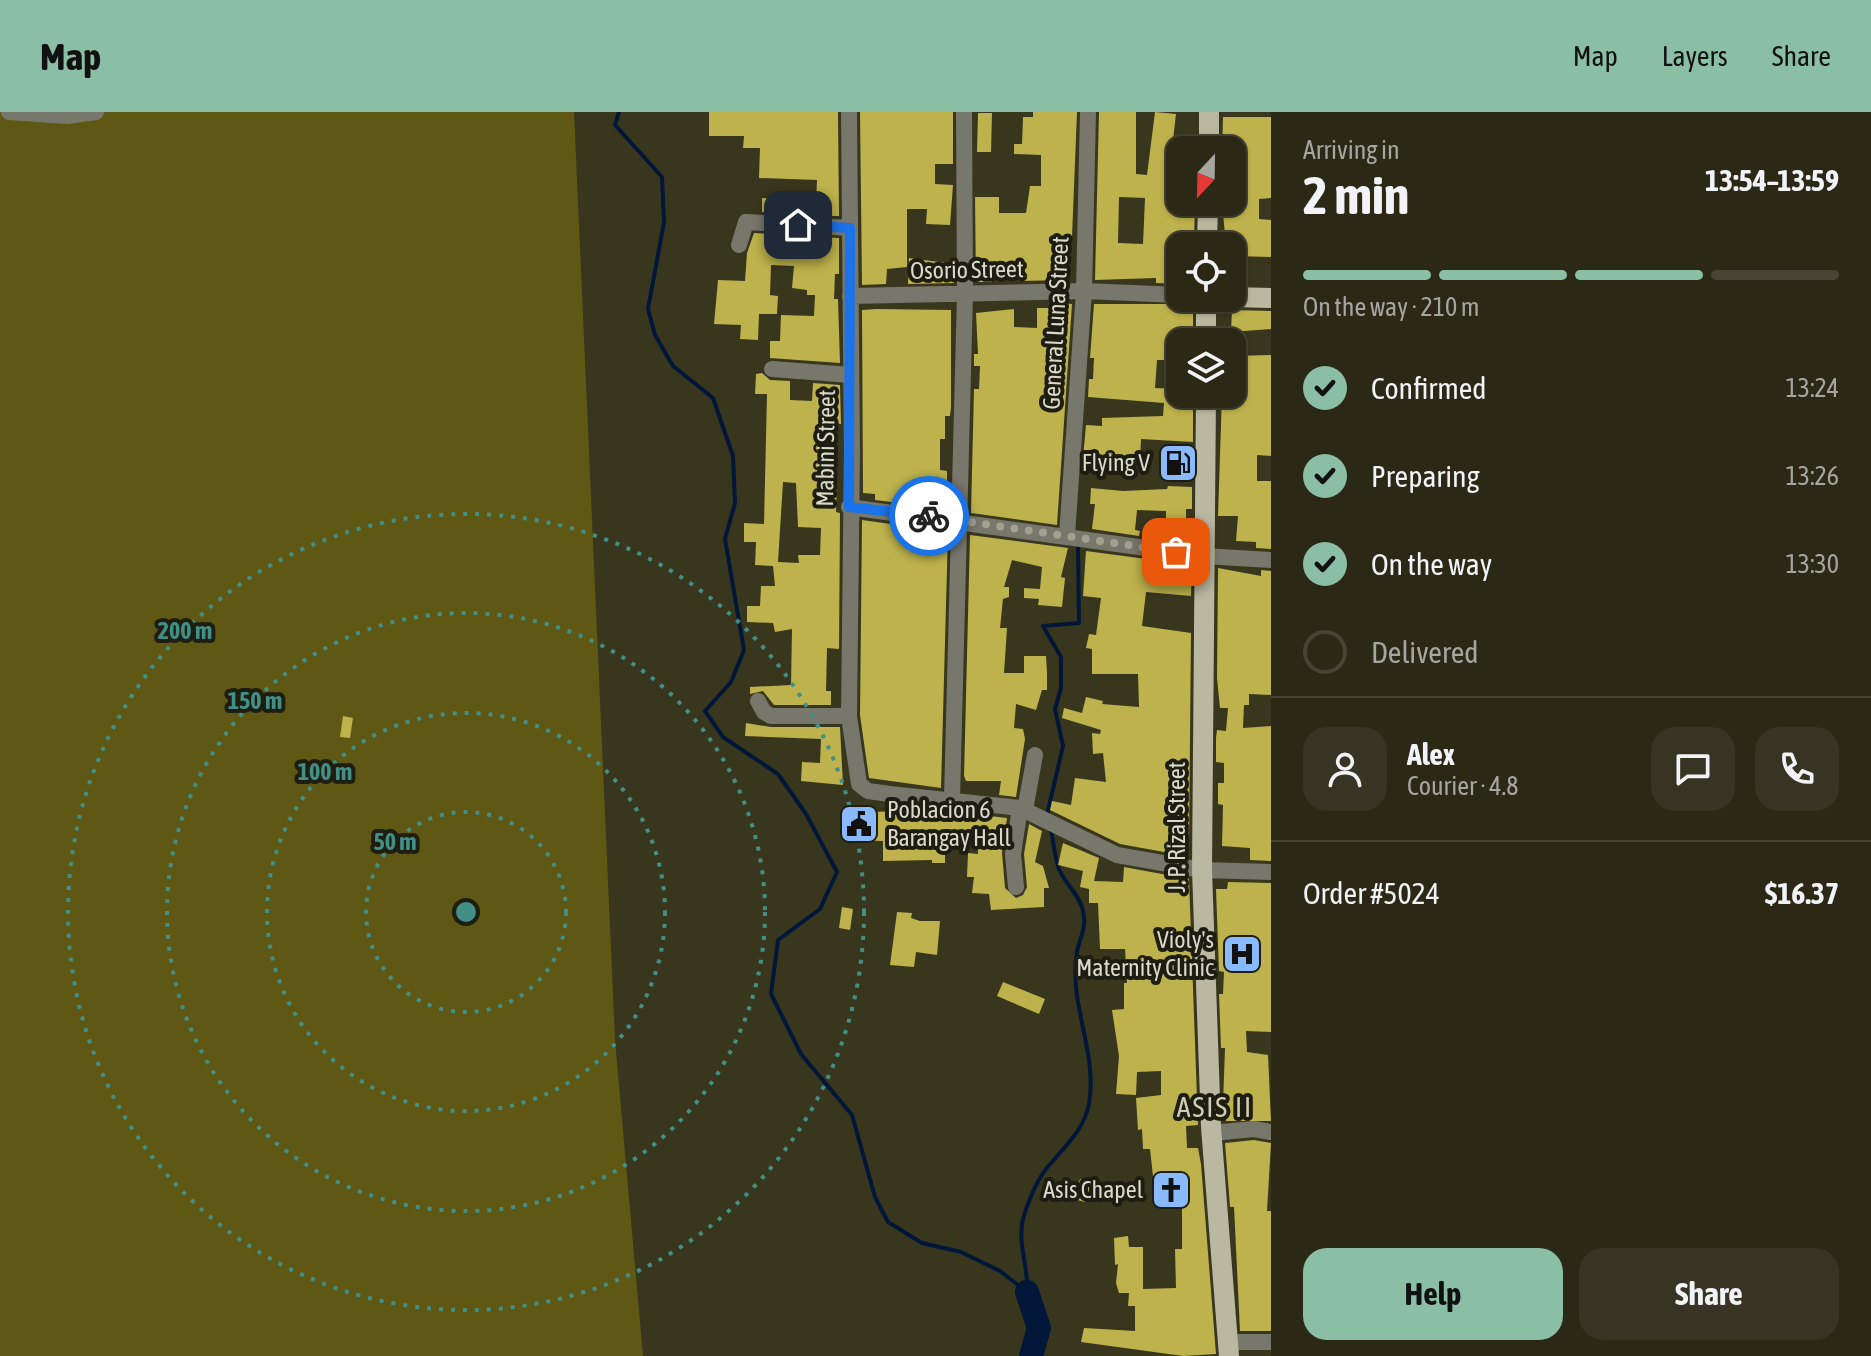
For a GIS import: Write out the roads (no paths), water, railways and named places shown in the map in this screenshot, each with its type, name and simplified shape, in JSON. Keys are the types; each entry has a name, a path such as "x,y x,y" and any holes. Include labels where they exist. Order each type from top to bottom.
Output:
{"main road":[{"path":"1209,112 1209,136"},
{"path":"1246,297 1271,298"},
{"name":"J. P. Rizal Street","path":"1206,408 1202,870 1212,1133 1229,1349"}],"street":[{"path":"9,112 67,116 96,112"},
{"name":"Mabini Street","path":"849,112 849,716 859,784 879,793 952,799"},
{"path":"964,112 965,294 952,799 1027,811 1117,855 1202,870 1271,872"},
{"name":"General Luna Street","path":"1067,535 1084,291 1088,112"},
{"path":"739,245 746,222 850,228"},
{"name":"Osorio Street","path":"850,296 1084,291 1166,294"},
{"path":"772,369 851,375"},
{"path":"849,507 1204,556 1271,560"},
{"path":"758,701 764,712 771,716 849,716"},
{"path":"1016,887 1013,854 1027,811 1035,755"},
{"path":"1212,1133 1254,1129 1271,1132"},
{"path":"1229,1349 1271,1342"}],"waterway":[{"path":"619,112 615,125 662,177 664,222 648,309 655,335 673,366 713,398 733,456 735,503 725,539 744,650 731,682 705,711 723,737 778,774 806,814 837,872 820,909 778,940 771,994 801,1054 852,1115 875,1197 888,1222 922,1243 961,1252 1000,1271 1027,1292"},
{"path":"1047,815 1063,746 1055,709 1061,688 1061,657 1043,626 1079,623 1078,543"},
{"path":"1027,1292 1021,1237 1025,1213 1042,1174 1082,1123 1089,1104 1091,1085 1075,971 1084,917 1079,900 1059,869 1050,827"},
{"path":"1027,1292 1039,1328 1031,1356"}],"place":[{"name":"Flying V","path":"1178,463"},
{"name":"Poblacion 6 Barangay Hall","path":"859,824"},
{"name":"Violy's Maternity Clinic","path":"1242,954"},
{"name":"Asis Chapel","path":"1171,1190"}],"district":[{"name":"ASIS II","path":"1215,1107"}]}
